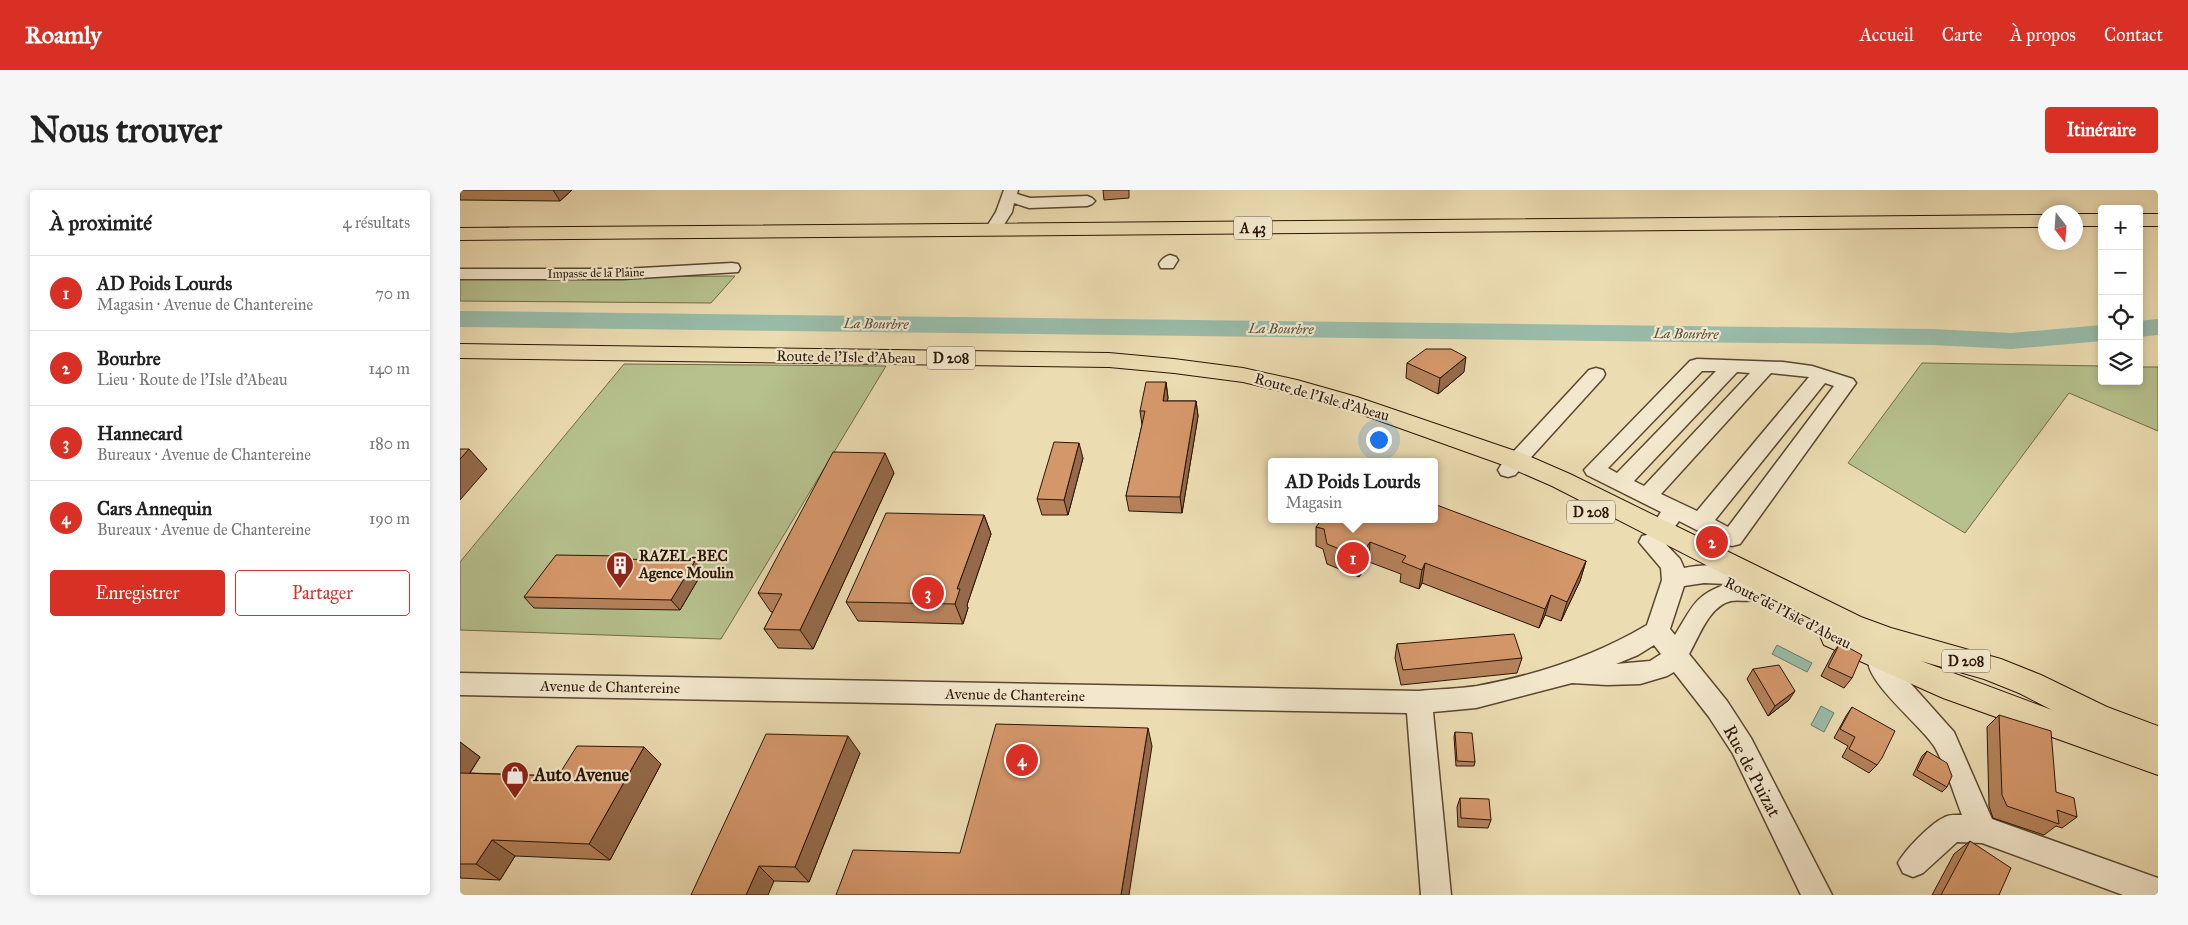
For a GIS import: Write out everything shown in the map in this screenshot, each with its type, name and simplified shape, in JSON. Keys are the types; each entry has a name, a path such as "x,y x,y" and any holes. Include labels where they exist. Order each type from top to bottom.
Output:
{"main road":[{"name":"A 43","path":"460,234 992,231 2038,220"},
{"path":"2083,220 2098,220"},
{"path":"2143,220 2158,220"},
{"path":"2083,235 2098,235"},
{"path":"2143,235 2158,235"},
{"name":"A 43","path":"460,249 2038,236"},
{"name":"Route de l'Isle d'Abeau","path":"460,351 1128,362 1243,375 1297,387 1349,402 1433,431 1511,465 1673,529 1761,589"},
{"name":"Route de l'Isle d'Abeau","path":"1673,529 1710,573 1761,589 1851,625 1883,649 2049,724 2158,760"},
{"name":"Route de l'Isle d'Abeau","path":"1883,649 1990,668 2030,684 2096,717 2158,740"}],"street":[{"path":"992,231 1004,212 1010,193 1029,203 1087,201"},
{"name":"Impasse de la Plaine","path":"460,274 623,274 732,268"},
{"path":"1657,631 1674,580 1672,565 1673,529 1647,496 1594,470 1697,365 1783,368 1821,375 1846,383 1732,538 1673,529"},
{"path":"1620,483 1732,366"},
{"path":"1647,496 1766,367"},
{"path":"1511,465 1596,374"},
{"path":"1673,529 1821,375"},
{"path":"1674,580 1689,574 1710,573 1717,586 1713,599"},
{"path":"1713,599 1731,592 1761,589"},
{"name":"Avenue de Chantereine","path":"1566,674 1637,673 1659,669 1675,654 1702,610 1713,599"},
{"name":"Avenue de Chantereine","path":"460,684 1419,702 1476,697 1566,674 1629,648 1657,631"},
{"name":"Rue de Puizat","path":"1657,631 1718,709 1742,746 1817,895"},
{"path":"1883,649 1884,671 1895,686 1923,713 1945,740 1982,830"},
{"path":"1419,702 1436,895"},
{"path":"1913,863 1951,828 1982,830 2158,893"}],"green space":[{"path":"735,276 711,303 460,301 460,278"},
{"path":"1922,363 2098,366 2098,385 2143,385 2143,367 2158,367 2158,431 2069,393 1965,533 1848,463"},
{"path":"624,364 886,366 721,639 460,630 460,562"}],"shaded area":[{"path":"1777,645 1812,663 1807,672 1772,654"},
{"path":"1821,706 1834,713 1824,732 1811,725"}],"building":[{"path":"1426,349 1451,349 1466,357 1440,378 1407,363"},
{"path":"1146,382 1166,382 1163,401 1196,401 1180,497 1126,496 1145,411 1140,411"},
{"path":"1054,442 1079,443 1064,500 1037,499"},
{"path":"460,449 469,449 460,459"},
{"path":"833,452 885,453 800,630 764,629 782,594 758,593"},
{"path":"1438,506 1586,561 1567,602 1551,595 1545,609 1425,563 1422,570 1402,562 1406,556 1370,542 1360,557 1327,544 1324,529 1316,527 1319,523 1438,523"},
{"path":"886,513 984,515 957,589 960,589 955,604 846,602"},
{"name":"RAZEL-BEC Agence Moulin","path":"556,555 623,556 624,559 695,561 671,600 524,597"},
{"path":"1514,634 1522,658 1403,670 1397,644"},
{"path":"1840,643 1862,655 1852,678 1828,667"},
{"path":"1779,665 1795,691 1775,706 1753,669"},
{"path":"1852,707 1895,731 1877,765 1849,749 1855,737 1840,729"},
{"path":"1999,715 2051,731 2056,792 2074,798 2077,817 2057,810 2059,824 2007,806 2002,795"},
{"path":"996,724 1148,728 1121,895 836,895 853,850 960,853"},
{"path":"1455,732 1472,733 1475,762 1457,761"},
{"path":"766,734 848,736 795,867 759,866 746,895 691,895"},
{"path":"577,746 644,747 589,844 492,840 476,864 460,864 460,773 558,776"},
{"path":"1927,751 1947,763 1952,776 1947,787 1917,770"},
{"path":"1460,798 1489,799 1491,820 1461,818"},
{"path":"1970,841 2011,868 1999,895 1941,895"}],"waterway":[{"name":"La Bourbre","path":"460,319 1933,337 2011,341 2098,333"},
{"name":"La Bourbre","path":"2143,329 2158,327"}],"place":[{"name":"Bourbre","path":"1712,542"},
{"name":"AD Poids Lourds","path":"1353,558"},
{"name":"RAZEL-BEC Agence Moulin","path":"620,589"},
{"name":"Hannecard","path":"928,593"},
{"name":"Cars Annequin","path":"1022,760"},
{"name":"Auto Avenue","path":"515,799"}]}
